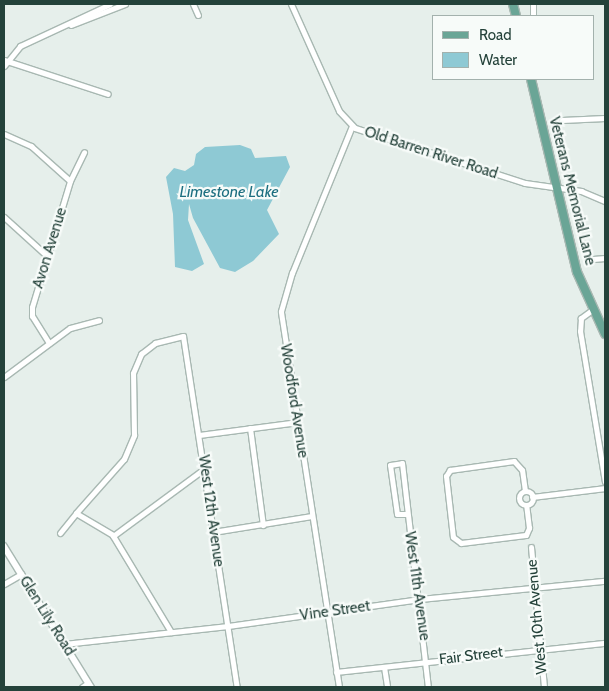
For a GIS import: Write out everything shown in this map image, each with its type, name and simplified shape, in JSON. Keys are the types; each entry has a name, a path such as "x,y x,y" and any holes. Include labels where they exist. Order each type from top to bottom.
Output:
{"main road":[{"name":"Veterans Memorial Lane","path":"531,80 575,265 592,310 605,334"}],"street":[{"path":"108,94 5,62 20,46 110,4"},
{"path":"68,25 125,4"},
{"path":"193,4 198,15"},
{"name":"Old Barren River Road","path":"291,4 337,107 352,126 388,141 525,183 581,191 605,201"},
{"path":"562,120 605,118"},
{"name":"Woodford Avenue","path":"339,687 283,333 282,304 352,126"},
{"path":"4,134 23,141 70,181"},
{"name":"Avon Avenue","path":"49,343 32,313 70,181 84,152"},
{"path":"4,217 47,256"},
{"path":"593,259 605,258"},
{"path":"592,310 581,317 579,326 605,482"},
{"path":"4,377 75,326 99,320"},
{"name":"West 12th Avenue","path":"76,513 124,459 134,434 133,373 141,354 155,343 183,336 200,435 237,687"},
{"path":"200,435 298,422"},
{"path":"250,428 263,525"},
{"path":"514,461 522,470 524,491 519,499 526,505 529,528 526,535 460,543 453,537 446,476 450,470 514,461"},
{"name":"West 11th Avenue","path":"407,514 397,514 390,465 402,463 407,514 420,599 428,687"},
{"path":"113,536 204,469"},
{"path":"524,491 532,497 605,488"},
{"path":"526,505 532,497"},
{"path":"60,534 76,513 113,536 171,632"},
{"path":"213,532 312,516"},
{"name":"Glen Lily Road","path":"4,546 90,685"},
{"name":"West 10th Avenue","path":"531,547 544,687"},
{"path":"4,584 21,574"},
{"name":"Vine Street","path":"64,644 228,626 420,599 605,581"},
{"name":"Fair Street","path":"336,672 540,648 605,643"},
{"path":"384,667 387,687"},
{"path":"82,687 90,685"}],"water":[{"name":"Limestone Lake","path":"240,145 251,149 255,158 286,156 290,167 267,210 279,234 253,261 235,272 220,268 193,218 189,204 188,220 204,264 192,271 175,267 173,214 166,177 174,168 185,171 194,165 196,154 205,147"}]}
